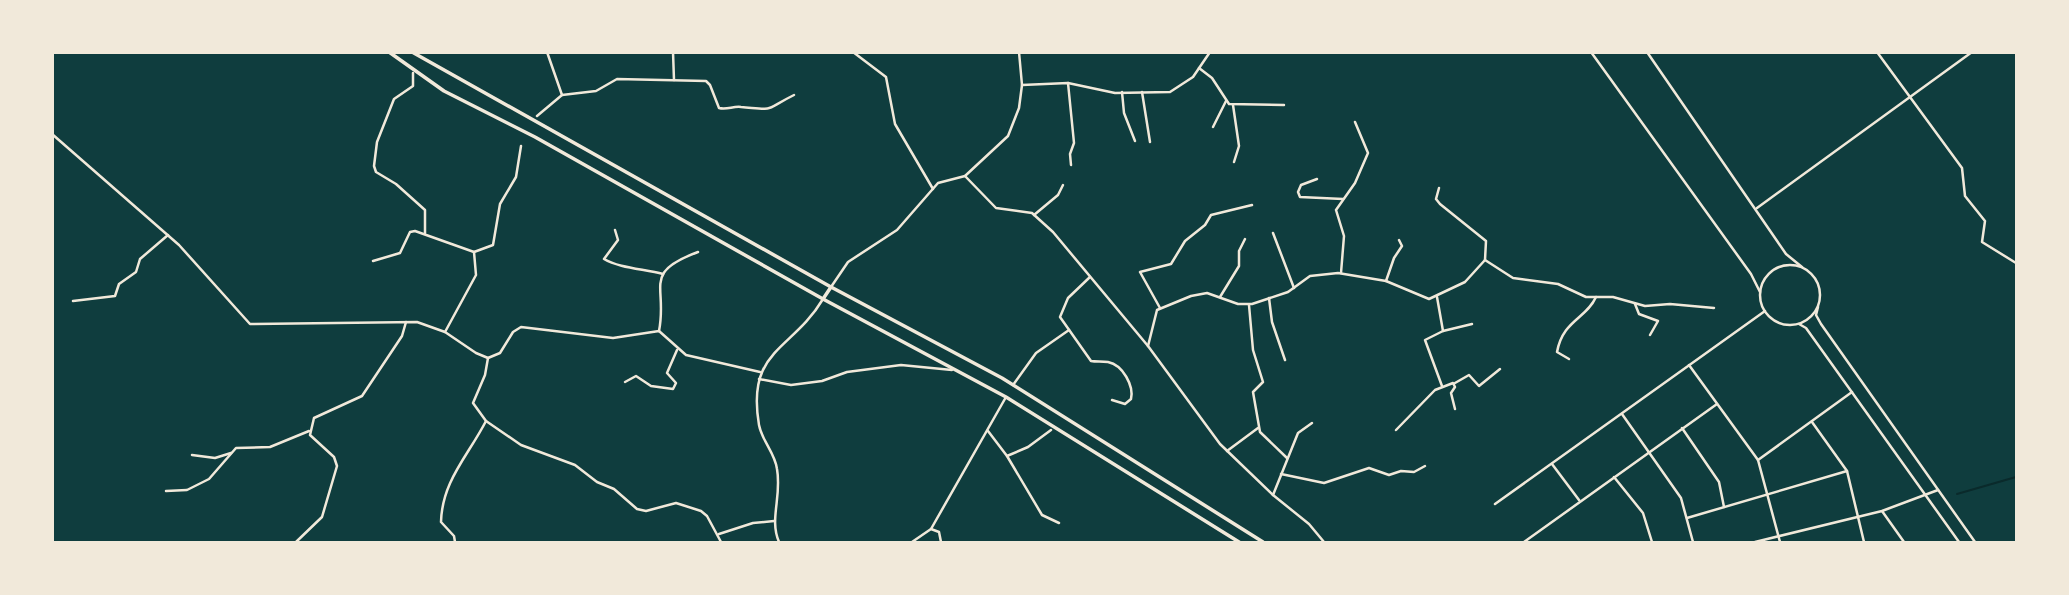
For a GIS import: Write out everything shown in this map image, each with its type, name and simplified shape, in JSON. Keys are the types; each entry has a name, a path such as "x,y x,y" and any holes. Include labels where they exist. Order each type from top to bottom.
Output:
{"main road":[{"path":"389,52 444,91 535,137 823,299 1006,397 1239,542"},
{"path":"412,52 831,287 1013,385 1263,542"},
{"path":"823,299 831,287"}],"street":[{"path":"547,52 562,95"},
{"path":"673,52 674,80"},
{"path":"853,52 886,77 895,124 933,189"},
{"path":"831,287 848,262 897,230 938,183 965,176 1008,136 1017,121 1022,86 1018,52"},
{"path":"1022,86 1068,83 1122,92 1174,92 1193,77 1210,52"},
{"path":"1591,52 1751,274 1765,311 1780,324 1799,324 1807,320 1818,307"},
{"path":"1647,52 1757,208 1786,254 1810,272 1820,288 1816,316 1975,542"},
{"path":"1877,52 1962,168 1965,196 1985,221 1982,242 2017,263"},
{"path":"1757,208 1972,52"},
{"path":"1199,68 1212,78 1226,101 1233,105 1284,106"},
{"path":"413,73 412,86 394,99 377,142 374,166 376,172 425,211 425,233"},
{"path":"537,116 562,95 596,91 617,79 709,83 719,108 723,110 739,106 770,110 794,95"},
{"path":"1068,83 1074,143 1070,154 1071,165"},
{"path":"1122,92 1124,113 1135,141"},
{"path":"1142,92 1150,142"},
{"path":"1213,128 1226,101"},
{"path":"1233,105 1239,146 1234,162"},
{"path":"1341,273 1344,236 1336,210 1355,183 1368,153 1355,122"},
{"path":"52,134 168,235 210,276 250,324 423,323 488,358 500,353 513,332 522,327 613,338 659,331"},
{"path":"373,261 400,253 410,232 425,233 474,252 495,242 500,204 516,177 521,146"},
{"path":"965,176 996,208 1034,215 1053,232 1149,346 1226,451 1304,520 1324,542"},
{"path":"1318,179 1301,185 1298,192 1300,197 1343,199"},
{"path":"1034,215 1058,195 1063,185"},
{"path":"1149,346 1153,318 1160,308 1195,294 1211,293 1249,305 1293,288 1314,275 1341,273 1386,281 1425,298 1437,297 1465,282 1485,260 1486,242 1440,204 1436,199 1439,188"},
{"path":"1160,308 1140,272 1171,264 1185,241 1213,214 1252,205"},
{"path":"615,230 618,240 604,259 616,266 633,266 663,274"},
{"path":"1273,233 1293,288"},
{"path":"74,301 115,296 119,284 136,272 140,259 168,235"},
{"path":"1220,297 1239,266 1239,251 1245,239"},
{"path":"1386,281 1394,258 1402,246 1399,240"},
{"path":"444,332 475,275 474,252"},
{"path":"698,252 673,262 663,274 658,287 659,331 677,350 695,359 760,372"},
{"path":"1485,260 1513,278 1558,284 1582,295 1613,297 1635,304 1714,308"},
{"path":"1760,292 1762,283 1775,269 1784,265 1802,267"},
{"path":"1090,277 1068,298 1060,313 1062,322 1091,361 1112,363 1125,375 1131,389 1131,399 1125,404 1112,400"},
{"path":"1437,297 1443,331"},
{"path":"1569,359 1556,350 1571,321 1590,308 1596,297"},
{"path":"1269,298 1272,323 1286,360"},
{"path":"779,542 774,521 779,504 779,485 776,462 760,426 760,372 787,339 813,316 823,299"},
{"path":"1635,304 1639,314 1658,321 1650,335"},
{"path":"1249,305 1253,350 1263,382 1253,392 1258,428 1287,458"},
{"path":"1495,504 1765,311"},
{"path":"166,491 187,490 209,479 236,448 277,446 309,431 317,416 358,399 365,392 388,352 402,336 406,322"},
{"path":"1442,386 1424,343 1426,338 1472,324"},
{"path":"1799,324 1806,328 1959,542"},
{"path":"1013,385 1035,353 1069,330"},
{"path":"625,382 636,376 651,386 673,389 676,383 667,373 677,350"},
{"path":"488,358 485,375 473,403 485,421 527,448 578,467 593,479 614,489 637,509 646,511 680,503 704,513 719,534 721,542"},
{"path":"759,379 792,385 822,381 846,372 901,365 959,371"},
{"path":"1689,365 1758,460 1780,542"},
{"path":"1396,430 1426,398 1442,386 1455,383 1469,375 1479,386 1500,369"},
{"path":"1455,383 1451,393 1455,409"},
{"path":"1758,460 1852,392"},
{"path":"912,542 931,529 1006,397"},
{"path":"1524,542 1579,500 1717,404"},
{"path":"1622,414 1681,498 1693,542"},
{"path":"455,542 454,536 441,522 442,500 452,474 469,454 485,421"},
{"path":"1812,422 1847,471 1864,542"},
{"path":"1273,495 1298,433 1312,423"},
{"path":"1226,451 1258,428"},
{"path":"1682,428 1718,482 1724,507"},
{"path":"1007,456 1028,447 1051,430"},
{"path":"296,542 322,517 337,466 334,457 313,439 309,431"},
{"path":"988,431 1007,456 1042,514 1059,523"},
{"path":"192,455 215,458 231,453"},
{"path":"1552,464 1579,500"},
{"path":"1281,474 1324,483 1369,468 1389,475 1414,471 1424,466"},
{"path":"1687,518 1847,471"},
{"path":"1614,477 1643,513 1652,542"},
{"path":"1755,542 1882,511 1938,490"},
{"path":"1882,511 1904,542"},
{"path":"719,534 760,521 774,521"},
{"path":"931,529 939,532 941,542"}],"waterway":[{"path":"1957,494 2016,477"}]}
